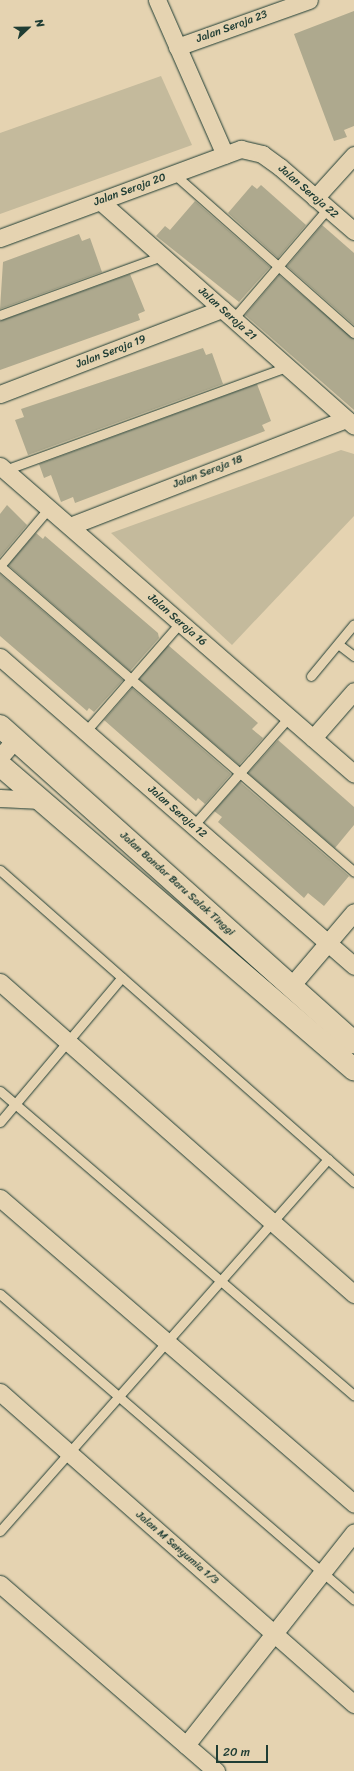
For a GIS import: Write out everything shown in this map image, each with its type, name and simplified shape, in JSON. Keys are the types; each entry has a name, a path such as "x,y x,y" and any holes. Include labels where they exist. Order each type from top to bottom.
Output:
{"main road":[{"name":"Jalan Bandar Baru Salak Tinggi","path":"8,733 354,1043"},
{"path":"0,765 354,1070"}],"street":[{"path":"157,0 225,155"},
{"name":"Jalan Seroja 23","path":"178,47 309,0"},
{"name":"Jalan Seroja 20","path":"0,238 241,149 262,154"},
{"name":"Jalan Seroja 22","path":"262,154 354,231"},
{"path":"322,203 354,156"},
{"name":"Jalan Seroja 21","path":"100,201 350,423"},
{"name":"Jalan Seroja 19","path":"0,394 227,314"},
{"name":"Jalan Seroja 18","path":"70,526 350,423"},
{"name":"Jalan Seroja 16","path":"2,468 354,774"},
{"name":"Jalan Seroja 12","path":"0,658 354,966"},
{"path":"313,738 354,691"},
{"path":"0,757 8,733"},
{"path":"0,798 41,800"},
{"path":"291,986 354,912"},
{"path":"0,982 69,1040 354,1294"},
{"path":"0,1198 354,1504"},
{"name":"Jalan M Senyumia 1/3","path":"0,1392 354,1704"},
{"path":"186,1744 354,1532"},
{"path":"0,1584 216,1771"}],"lane":[{"path":"174,174 354,333"},
{"path":"227,314 278,266 322,203"},
{"path":"0,315 162,256"},
{"path":"2,468 287,367"},
{"path":"49,508 0,566 354,872"},
{"path":"85,732 180,622"},
{"path":"311,676 354,624"},
{"path":"338,644 354,656"},
{"path":"193,826 289,717"},
{"path":"0,870 354,1182"},
{"path":"0,1122 122,977"},
{"path":"0,1091 354,1395"},
{"path":"0,1531 328,1159"},
{"path":"0,1294 354,1600"}],"shaded area":[{"path":"161,76 192,145 0,214 0,133"},
{"path":"341,450 354,454 354,516 232,645 111,533"}],"building":[{"path":"354,11 354,126 344,130 347,137 334,141 294,34"},
{"path":"252,185 257,189 261,185 306,225 278,258 228,213"},
{"path":"195,201 270,267 239,302 156,236 165,226 170,230"},
{"path":"322,225 354,253 354,325 287,266"},
{"path":"79,234 82,241 90,238 102,272 0,309 3,262"},
{"path":"130,274 145,311 138,314 140,320 0,370 0,321"},
{"path":"279,275 354,339 354,410 245,315"},
{"path":"203,348 206,355 212,353 223,384 28,455 15,420 24,417 21,409"},
{"path":"257,384 271,421 262,425 265,431 75,503 73,497 61,502 51,475 44,478 39,464"},
{"path":"7,505 27,525 0,557 0,514"},
{"path":"36,533 43,539 45,536 158,633 159,638 130,671 8,565"},
{"path":"0,574 123,680 94,712 89,708 87,711 0,636"},
{"path":"168,645 258,723 252,729 263,738 239,765 139,679"},
{"path":"132,688 231,774 205,804 198,798 196,801 104,720"},
{"path":"278,740 354,807 354,825 335,848 248,773"},
{"path":"240,782 349,876 324,906 308,893 304,898 218,822 222,817 214,811"}]}
